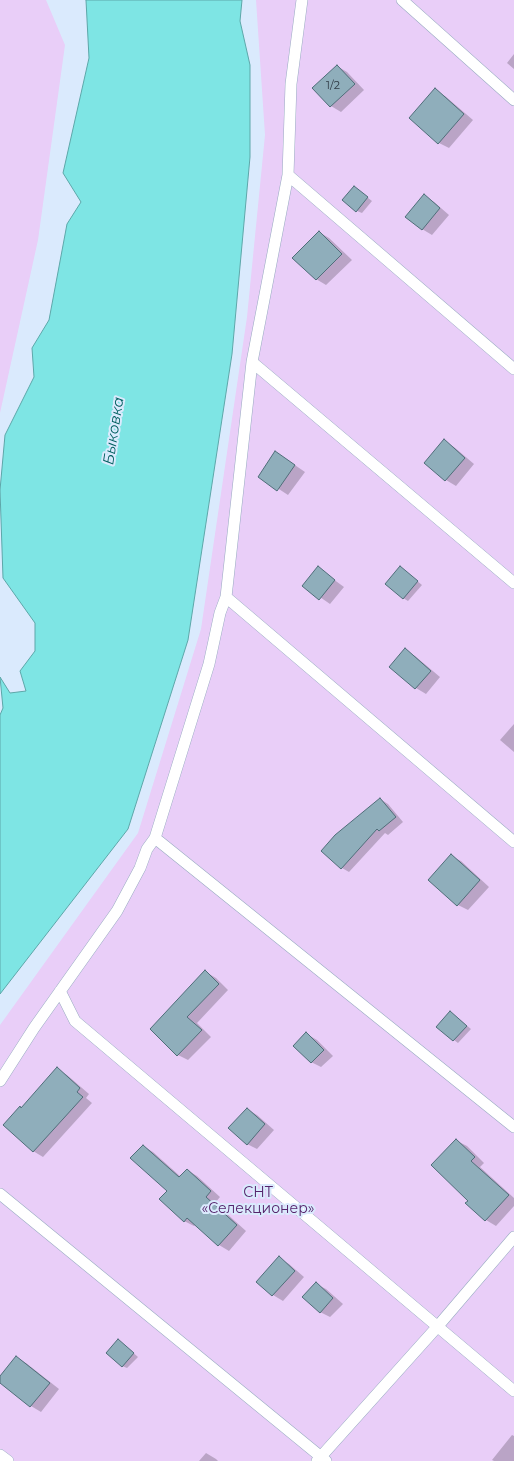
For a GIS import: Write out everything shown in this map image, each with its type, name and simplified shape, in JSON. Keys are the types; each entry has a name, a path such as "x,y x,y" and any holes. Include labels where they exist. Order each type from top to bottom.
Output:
{"lane":[{"path":"0,1080 117,911 140,868 147,849 155,838 209,664 220,613 226,597 252,362 288,175 291,84 302,0"},
{"path":"402,0 514,100"},
{"path":"288,175 514,369"},
{"path":"252,362 514,583"},
{"path":"226,597 514,842"},
{"path":"155,838 514,1127"},
{"path":"60,991 76,1021 514,1391"},
{"path":"0,1194 321,1460 514,1237"},
{"path":"0,1455 8,1461"}],"green space":[{"path":"0,0 46,0 65,45 38,240 0,413"},
{"name":"СНТ «Селекционер»","path":"256,0 514,0 514,1461 0,1461 0,1025 138,833 201,629 247,317 265,135"}],"water":[{"name":"Быковка","path":"86,0 242,0 240,21 250,65 250,157 232,354 188,640 128,829 0,994 0,715 3,708 0,677 10,693 26,691 20,671 35,651 35,623 3,578 0,490 5,435 34,377 32,348 49,320 67,224 81,202 63,173 89,58"}],"building":[{"path":"337,65 355,84 330,107 312,88"},
{"path":"435,88 464,114 438,144 409,118"},
{"path":"354,186 368,197 356,212 342,200"},
{"path":"424,194 440,208 422,230 405,217"},
{"path":"319,231 342,254 316,280 292,258"},
{"path":"444,439 465,458 445,481 424,463"},
{"path":"275,451 295,465 277,491 258,477"},
{"path":"318,566 335,580 319,600 302,586"},
{"path":"400,566 418,581 403,599 385,584"},
{"path":"405,648 431,671 415,689 389,667"},
{"path":"380,798 396,817 379,831 377,829 341,869 321,851 335,835"},
{"path":"451,854 480,880 457,906 428,880"},
{"path":"205,970 219,984 187,1017 202,1030 177,1056 150,1029"},
{"path":"450,1011 467,1026 453,1041 436,1027"},
{"path":"306,1032 324,1050 311,1063 293,1046"},
{"path":"57,1067 80,1088 77,1092 83,1097 33,1152 3,1125 20,1106 21,1108"},
{"path":"247,1108 265,1124 247,1145 228,1128"},
{"path":"456,1139 475,1157 471,1161 509,1195 485,1221 465,1203 468,1201 431,1165"},
{"path":"143,1145 179,1177 187,1169 211,1191 206,1197 237,1225 218,1246 187,1218 184,1222 159,1199 167,1191 130,1158"},
{"path":"279,1256 295,1271 272,1296 256,1282"},
{"path":"316,1282 333,1298 320,1313 302,1297"},
{"path":"118,1339 134,1353 122,1367 106,1353"},
{"path":"16,1356 50,1383 30,1407 0,1383 0,1376"}]}
